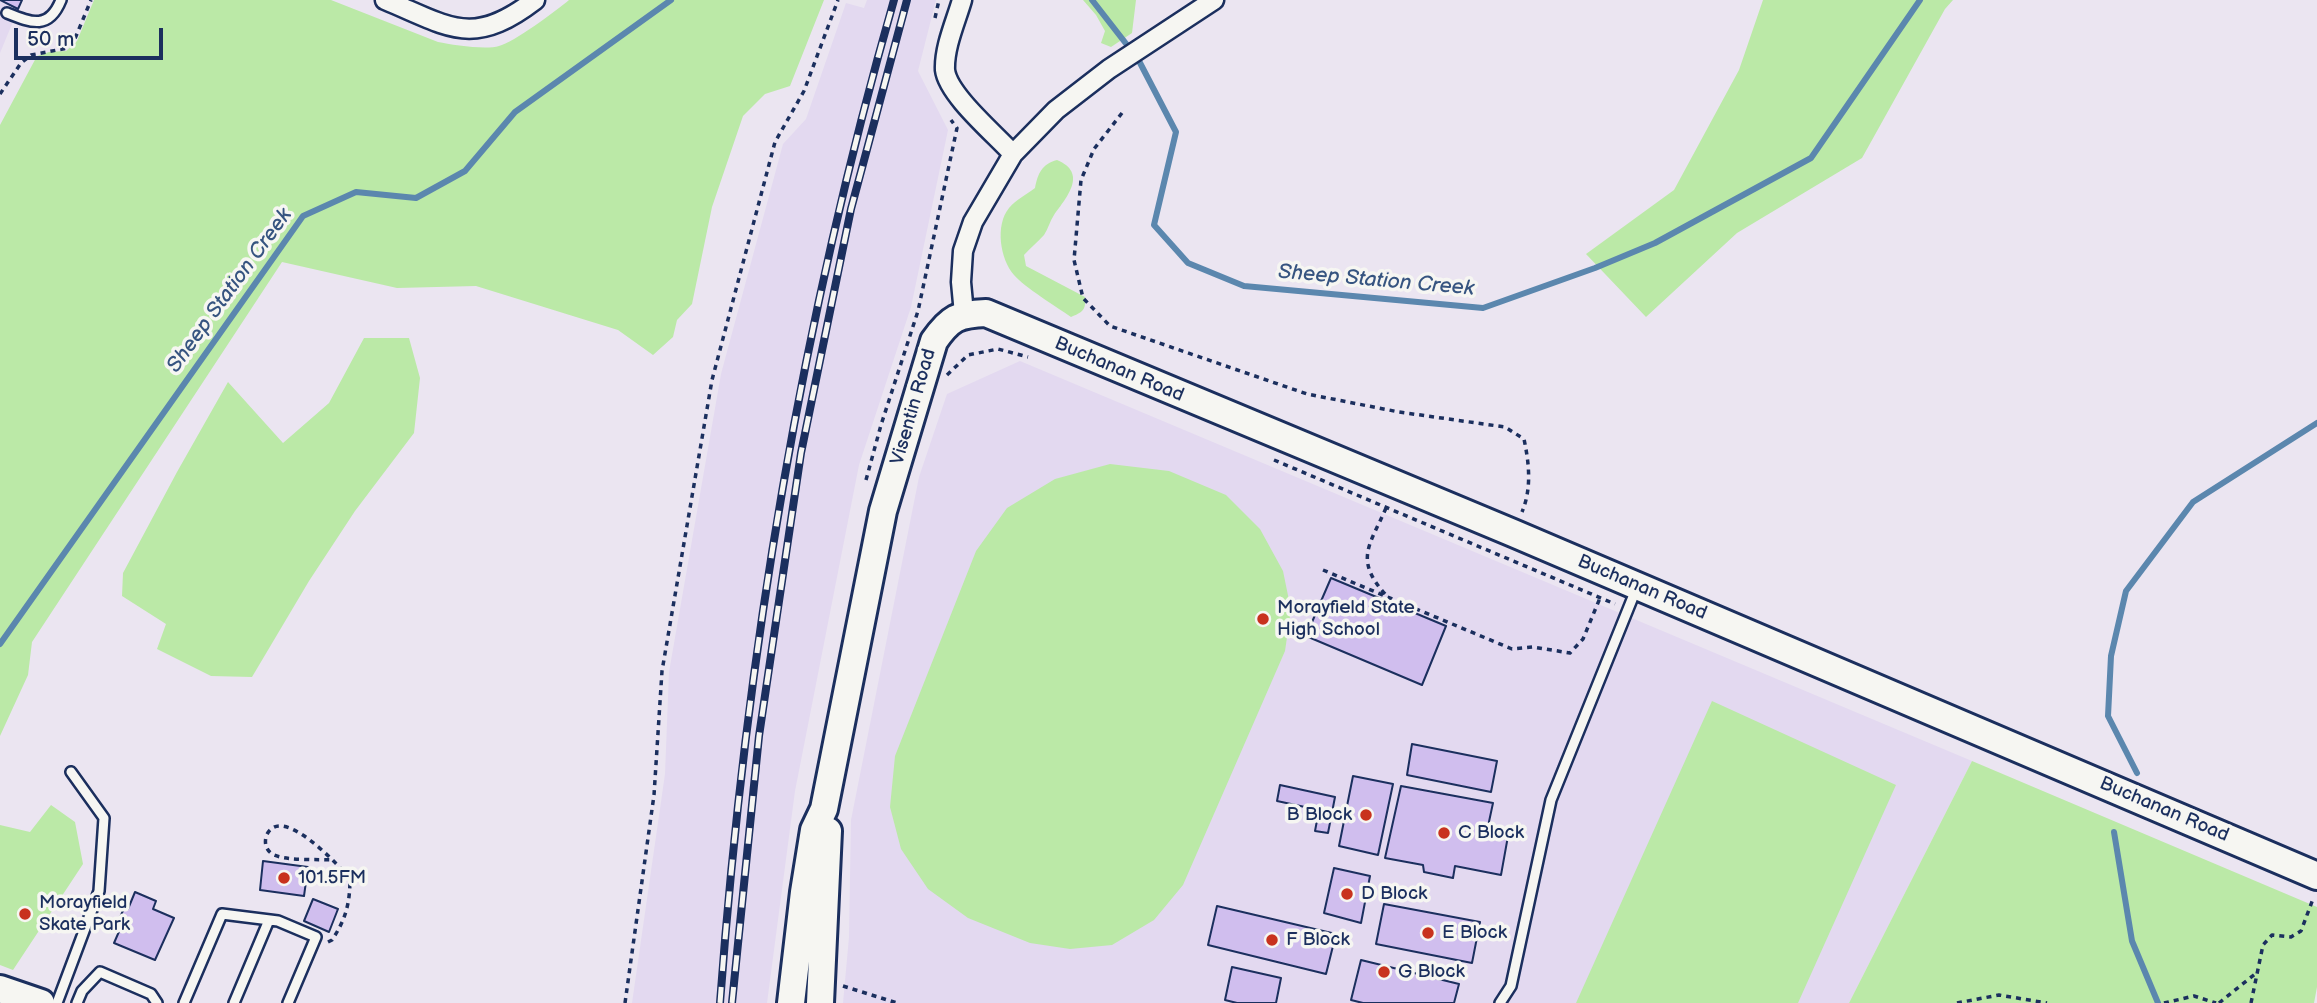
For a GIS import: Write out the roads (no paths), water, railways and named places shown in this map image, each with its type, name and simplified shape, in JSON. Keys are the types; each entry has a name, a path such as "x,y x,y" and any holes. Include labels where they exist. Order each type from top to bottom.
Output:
{"main road":[{"name":"Buchanan Road","path":"964,314 986,313 1513,533 1633,598 2317,876"},
{"name":"Visentin Road","path":"791,1003 814,830 824,808 883,511 934,341 947,323 964,314"},
{"name":"Visentin Road","path":"824,808 828,834 827,996"},
{"path":"0,989 41,1003"}],"street":[{"path":"385,0 439,23 475,29 486,28 508,19 535,0"},
{"path":"962,0 948,49 947,78 954,92 1013,154"},
{"path":"964,314 961,282 963,251 972,222 1013,154 1056,110 1108,69 1214,0"}],"lane":[{"path":"7,13 26,21 43,22 55,13 61,0"},
{"path":"1500,1003 1511,986 1551,800 1633,598"},
{"path":"57,1003 99,891 104,818 71,772"},
{"path":"184,1003 222,914 278,920 316,937 288,1003"},
{"path":"234,1003 269,920"},
{"path":"77,1003 82,990 100,972 151,994 157,1003"}],"waterway":[{"name":"Sheep Station Creek","path":"0,644 303,216 356,192 416,198 465,171 515,112 671,0"},
{"name":"Sheep Station Creek","path":"1092,0 1138,59 1176,132 1154,225 1188,263 1244,286 1483,308 1595,268 1655,243 1811,158 1920,0"},
{"path":"2137,773 2108,716 2111,656 2126,591 2193,502 2317,423"},
{"path":"2114,832 2132,941 2158,1003"}],"railway":[{"path":"720,1003 745,749 781,497 831,247 894,0"},
{"path":"732,1003 759,736 801,453 851,209 907,0"}],"place":[{"name":"Morayfield State High School","path":"1263,619"},
{"name":"B Block","path":"1366,815"},
{"name":"C Block","path":"1444,833"},
{"name":"101.5FM","path":"284,878"},
{"name":"D Block","path":"1347,894"},
{"name":"Morayfield Skate Park","path":"25,914"},
{"name":"E Block","path":"1428,933"},
{"name":"F Block","path":"1272,940"},
{"name":"G Block","path":"1384,972"}]}
